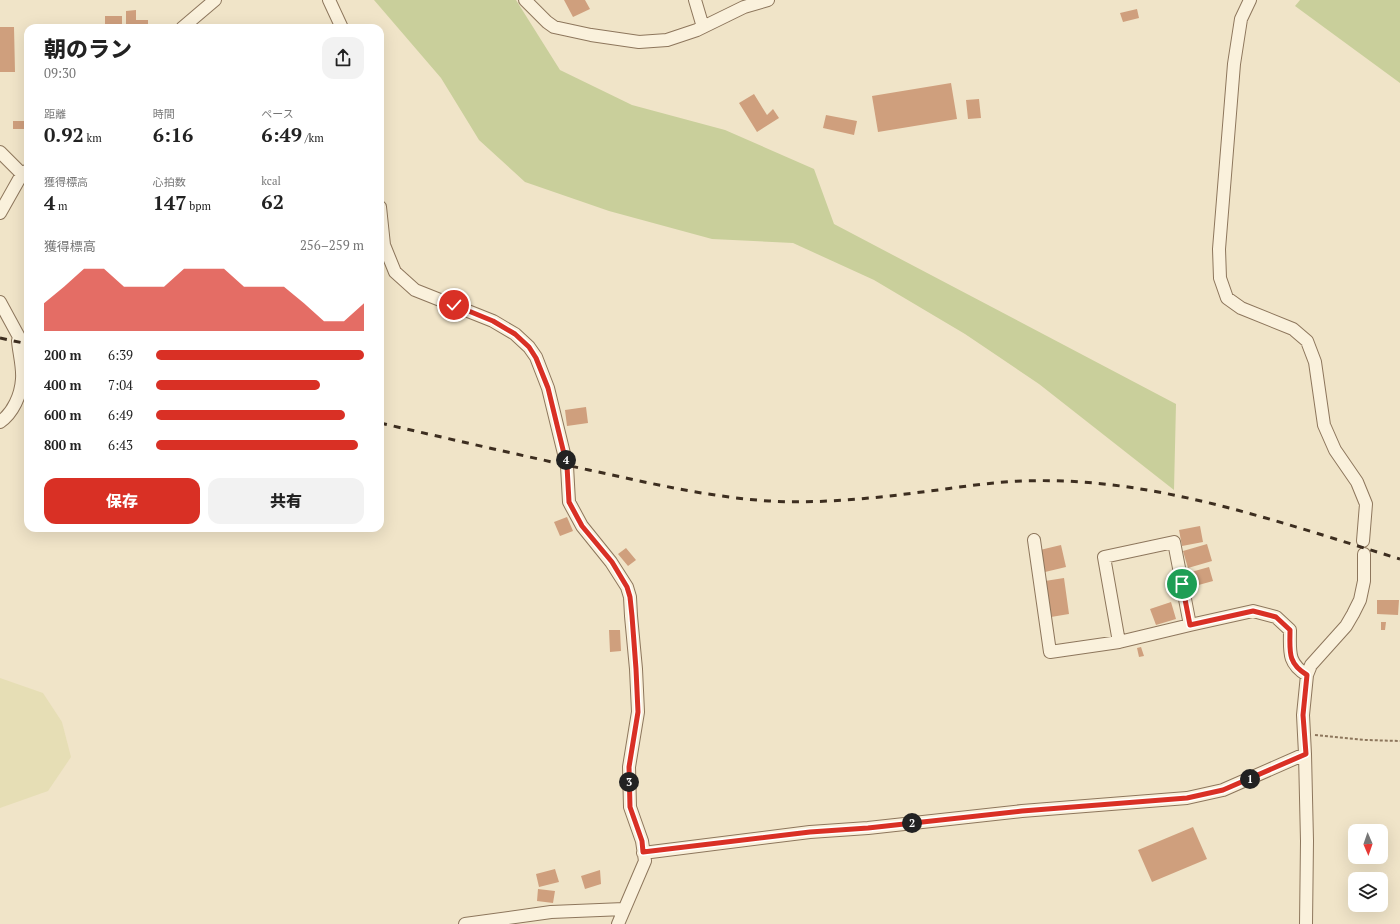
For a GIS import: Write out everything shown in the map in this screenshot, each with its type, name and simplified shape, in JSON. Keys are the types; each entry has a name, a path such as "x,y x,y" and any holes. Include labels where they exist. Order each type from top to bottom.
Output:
{"street":[{"path":"187,24 215,0"},
{"path":"329,0 340,24"},
{"path":"525,0 554,27 591,35 640,42 667,40 697,30 744,7 768,0"},
{"path":"695,0 703,27"},
{"path":"1250,0 1242,19 1234,64 1219,249 1220,278 1227,298 1241,308 1293,329 1307,341 1315,362 1324,425 1335,450 1357,482 1366,504 1363,541"},
{"path":"0,152 24,171"},
{"path":"0,212 24,174"},
{"path":"384,245 395,272 415,290 493,321 509,331 529,347 536,358 548,388 567,466 569,502 582,526 612,562 627,587 630,597 638,712 629,767 630,807 642,841 645,861 618,924"},
{"path":"0,302 18,337 22,378 16,404 6,418 0,422"},
{"path":"1034,540 1050,652 1118,642 1253,611 1276,617 1290,630 1291,657 1297,669 1307,675"},
{"path":"1118,642 1104,557 1174,542 1190,625"},
{"path":"1306,924 1306,754 1303,715 1307,675 1312,665 1346,626 1354,614 1360,600 1364,581 1364,554"},
{"path":"643,852 810,832 868,828 1022,811 1187,798 1223,790 1306,754"},
{"path":"465,924 551,912 624,909"}],"path":[{"path":"1304,734 1366,740 1400,741"}],"shaded area":[{"path":"0,678 43,693 62,722 71,757 48,791 0,808"}],"green space":[{"path":"374,0 516,0 560,70 632,105 725,130 814,169 834,224 1176,404 1174,490 1039,384 965,334 874,280 793,243 712,239 609,211 525,182 479,140 441,78"},
{"path":"1300,0 1400,0 1400,83 1295,6"}],"building":[{"path":"564,0 585,0 590,9 573,17"},
{"path":"1137,9 1139,18 1123,22 1120,13"},
{"path":"136,10 136,20 148,20 148,24 126,24 126,11"},
{"path":"105,16 122,16 122,24 105,24"},
{"path":"0,27 14,27 15,72 0,72"},
{"path":"951,83 957,119 878,132 872,96"},
{"path":"754,94 767,115 773,109 779,118 757,132 739,103"},
{"path":"979,99 981,118 968,119 966,100"},
{"path":"826,115 857,121 854,135 823,128"},
{"path":"13,121 24,121 24,129 13,129"},
{"path":"586,407 588,423 567,426 565,410"},
{"path":"567,517 573,531 560,536 554,522"},
{"path":"1200,526 1203,542 1182,546 1179,530"},
{"path":"1207,544 1212,561 1188,568 1183,551"},
{"path":"1061,545 1066,567 1045,572 1040,550"},
{"path":"626,548 636,560 628,566 618,554"},
{"path":"1209,567 1213,581 1195,586 1191,572"},
{"path":"1064,578 1069,614 1051,617 1045,581"},
{"path":"1377,600 1399,600 1398,615 1377,614"},
{"path":"1171,602 1176,619 1156,625 1150,609"},
{"path":"1381,622 1386,622 1385,630 1381,630"},
{"path":"609,630 620,630 621,651 610,652"},
{"path":"1141,647 1144,656 1139,657 1137,648"},
{"path":"1193,827 1207,859 1152,882 1138,850"},
{"path":"555,869 559,882 539,887 536,874"},
{"path":"600,870 601,884 585,889 581,876"},
{"path":"538,889 555,891 553,903 537,901"}],"railway":[{"path":"0,338 24,343"},
{"path":"384,424 537,459 656,484 701,493 769,501 809,502 850,500 1023,481 1072,481 1120,486 1214,504 1308,530 1400,559"}],"route":[{"path":"454,305 493,321 515,334 529,347 536,358 548,388 567,466 569,502 582,526 612,562 627,587 630,597 632,616 638,712 629,767 630,807 642,841 643,852 810,832 868,828 1022,811 1187,798 1223,790 1306,754 1303,715 1307,675 1297,669 1291,657 1290,630 1276,617 1253,611 1190,625 1182,584"}]}
